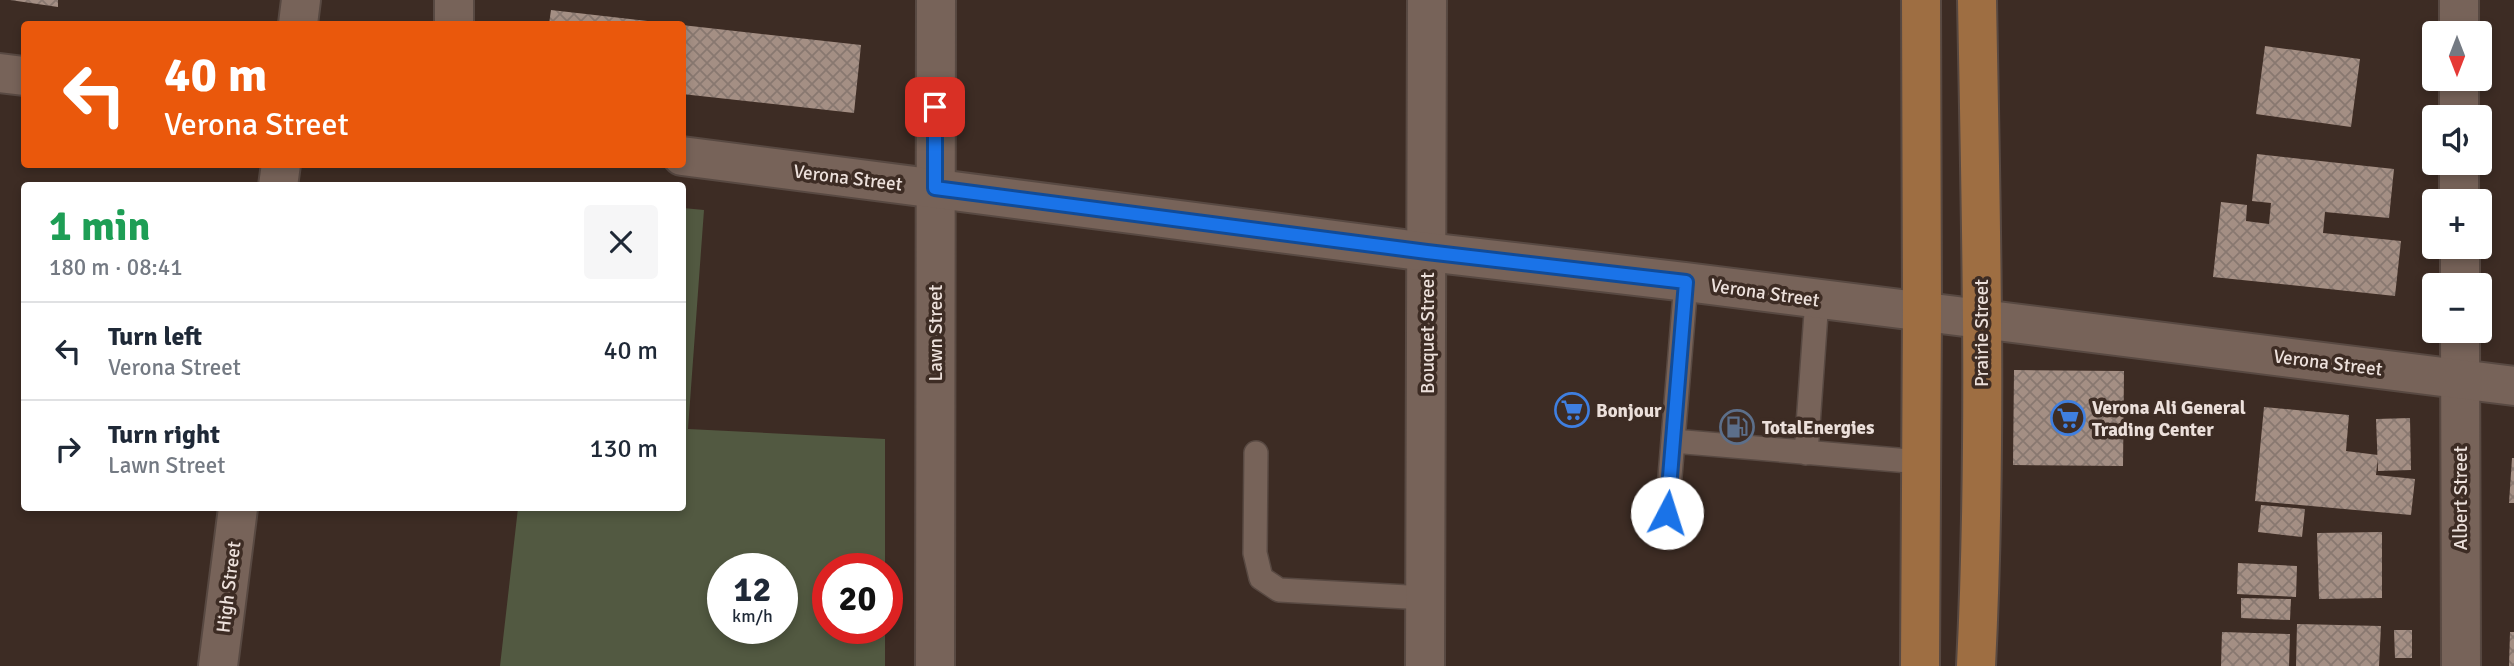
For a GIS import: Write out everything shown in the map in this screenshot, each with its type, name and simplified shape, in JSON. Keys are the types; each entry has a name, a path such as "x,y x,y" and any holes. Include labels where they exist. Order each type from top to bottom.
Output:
{"main road":[{"path":"1920,666 1921,0"},
{"name":"Prairie Street","path":"1976,666 1981,558 1977,0"}],"street":[{"path":"298,21 301,0"},
{"path":"454,0 454,21"},
{"name":"Lawn Street","path":"934,666 936,0"},
{"name":"Bouquet Street","path":"1425,666 1427,0"},
{"path":"2459,0 2459,21"},
{"path":"0,73 21,76"},
{"name":"Verona Street","path":"686,157 1427,252 2514,386"},
{"name":"Albert Street","path":"2460,343 2461,666"},
{"name":"High Street","path":"218,666 238,511"}],"lane":[{"path":"1667,513 1686,282"},
{"path":"1805,453 1817,299"},
{"path":"1673,441 1921,462"},
{"path":"1256,453 1255,553 1261,578 1279,590 1426,598"}],"green space":[{"path":"686,208 704,210 688,429 885,439 885,553 812,553 812,644 885,644 885,666 500,666 518,511 686,511"}],"building":[{"path":"10,0 58,0 58,7"},
{"path":"551,10 647,21 549,21"},
{"path":"686,25 861,45 854,113 686,94"},
{"path":"2265,46 2360,59 2351,127 2256,114"},
{"path":"2257,154 2394,169 2389,218 2325,212 2323,233 2401,241 2395,296 2213,277 2221,202 2247,205 2246,221 2269,224 2271,203 2252,201"},
{"name":"Verona Ali General Trading Center","path":"2014,370 2124,371 2123,466 2013,465"},
{"path":"2264,407 2349,415 2346,451 2378,455 2376,475 2415,479 2411,515 2255,501"},
{"path":"2410,418 2411,470 2378,471 2376,419"},
{"path":"2512,458 2514,503 2509,503"},
{"path":"2261,505 2305,509 2302,537 2258,532"},
{"path":"2382,532 2382,598 2319,599 2317,533"},
{"path":"2238,563 2297,566 2296,597 2237,594"},
{"path":"2241,598 2291,599 2290,620 2241,618"},
{"path":"2297,624 2381,626 2379,666 2296,666"},
{"path":"2394,630 2412,630 2412,658 2395,658"},
{"path":"2222,632 2290,634 2289,666 2221,666"},
{"path":"2510,632 2514,632 2514,666 2509,666"}],"place":[{"name":"Bonjour","path":"1572,410"},
{"name":"Verona Ali General Trading Center","path":"2068,418"},
{"name":"TotalEnergies","path":"1737,427"}],"route":[{"path":"935,107 935,188 1427,252 1686,282 1667,513"}]}
